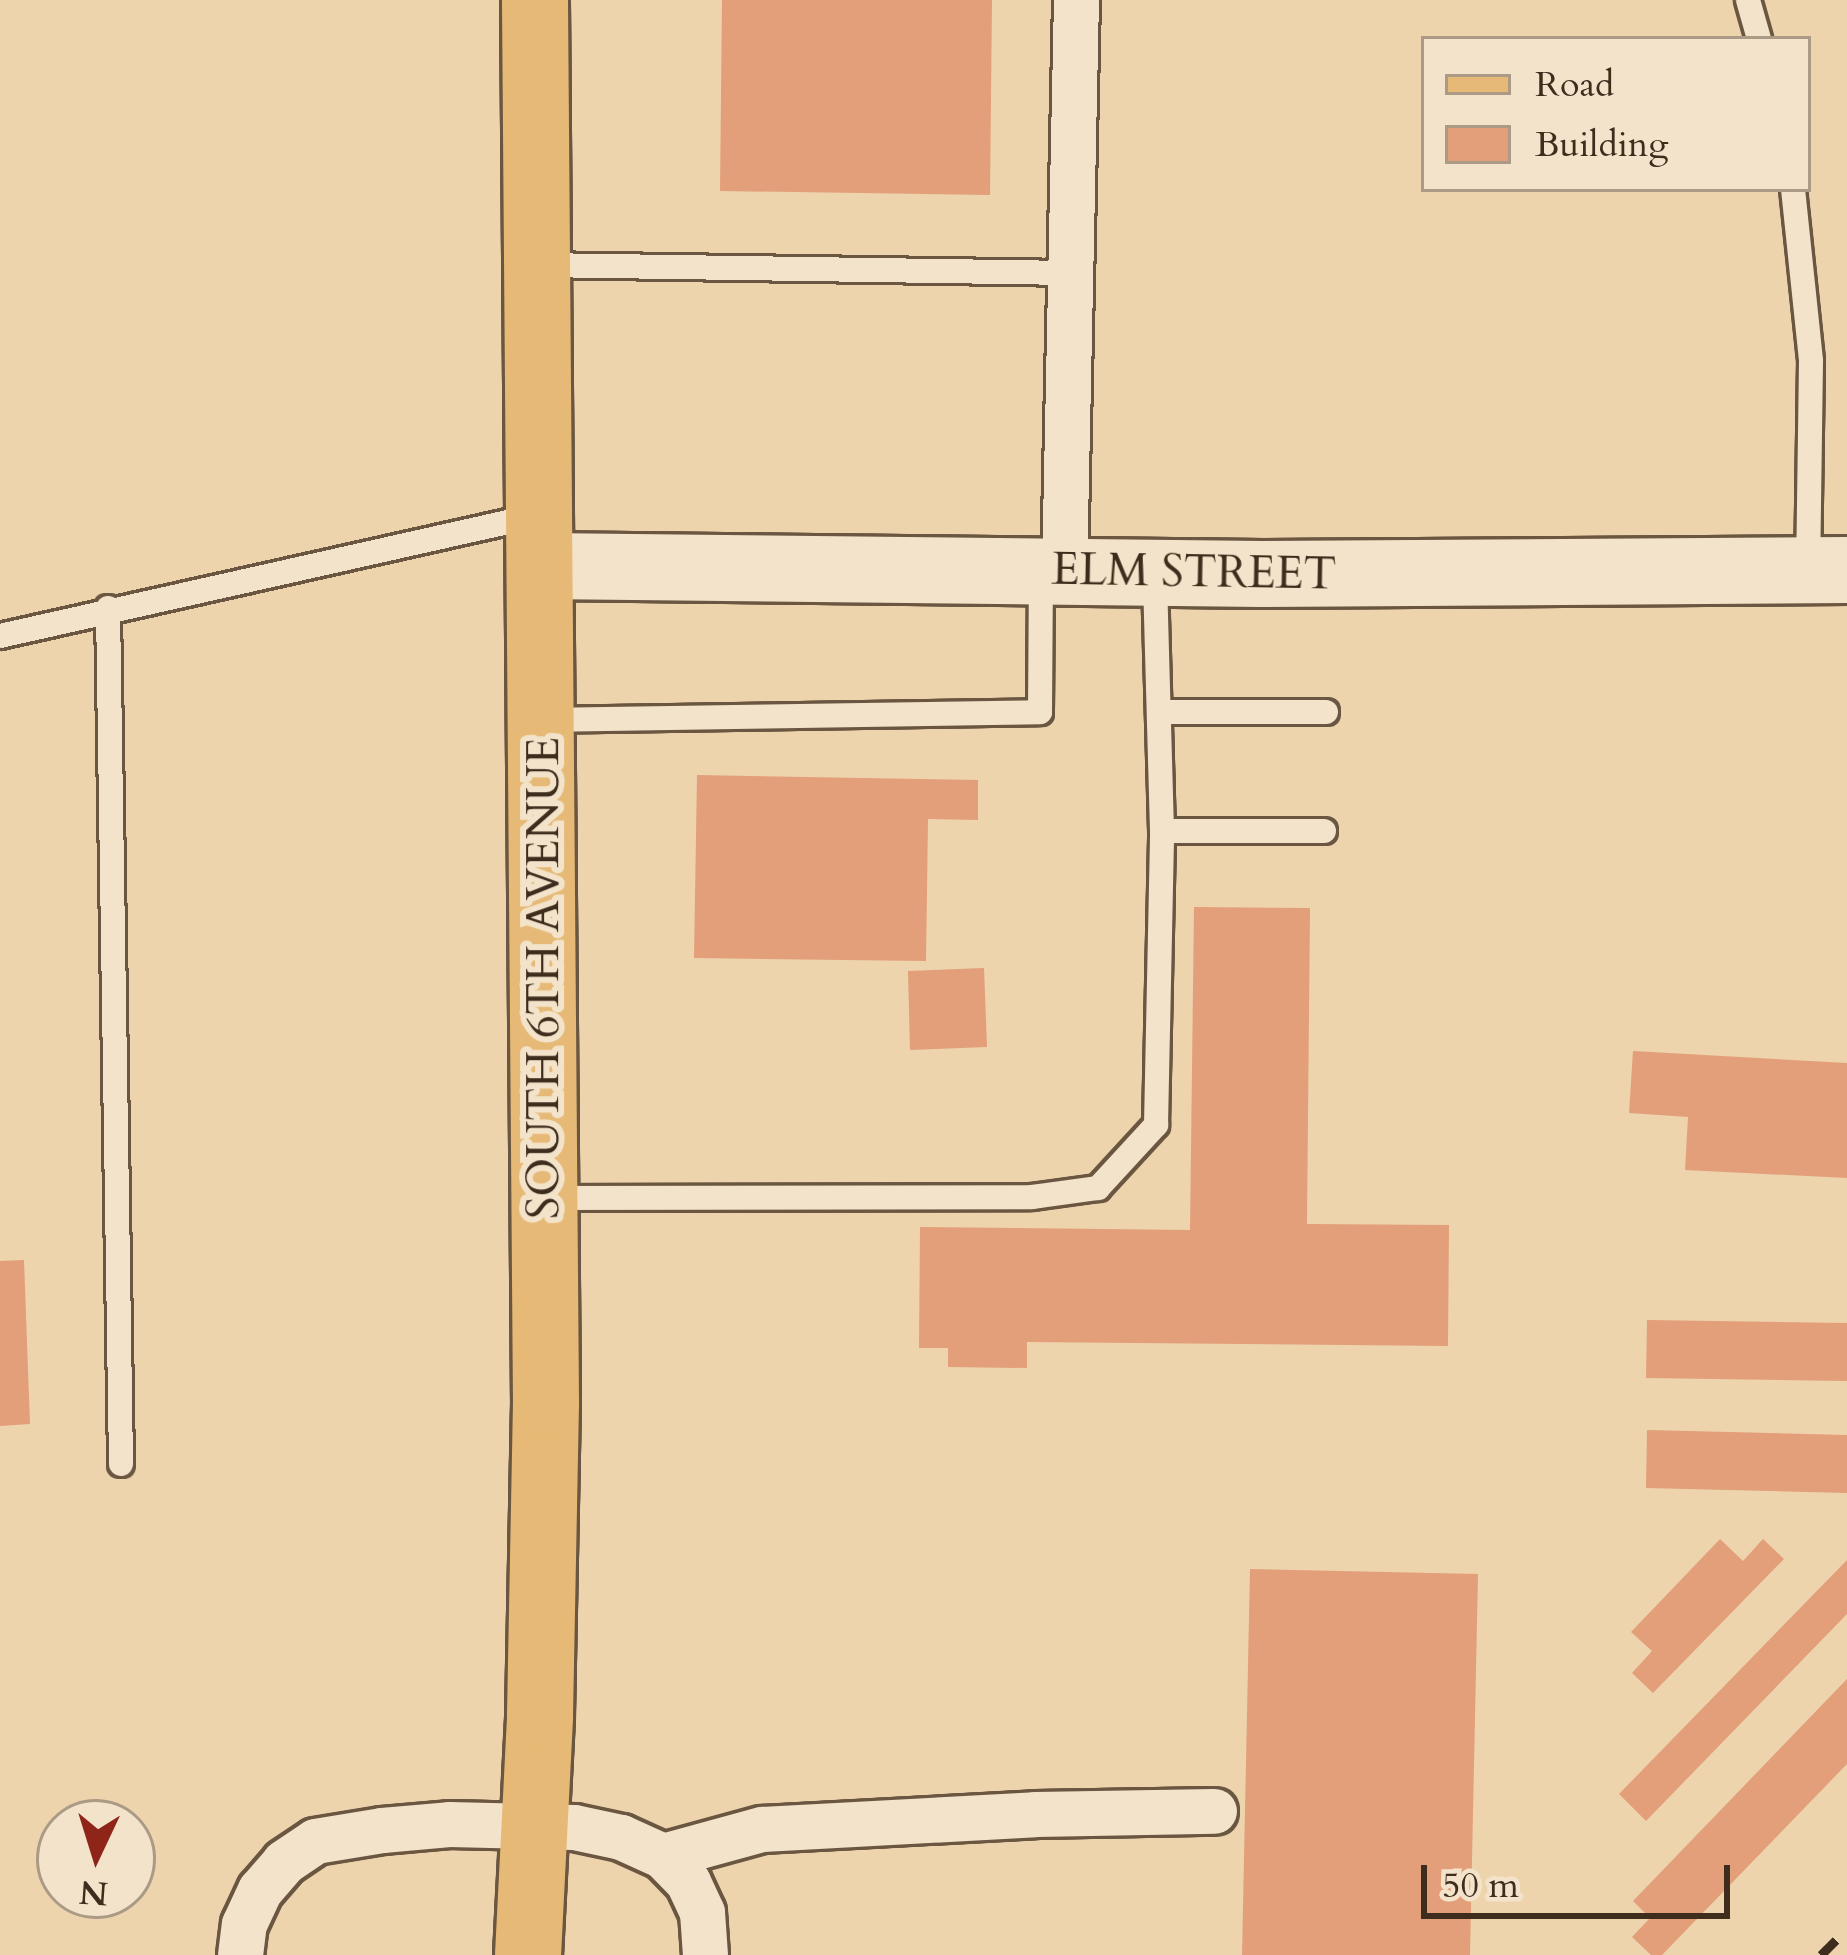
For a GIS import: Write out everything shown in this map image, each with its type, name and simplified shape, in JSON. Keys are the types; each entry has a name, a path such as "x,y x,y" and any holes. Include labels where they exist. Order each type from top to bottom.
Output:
{"main road":[{"name":"SOUTH 6TH AVENUE","path":"528,1955 535,1825 544,1198 535,0"}],"street":[{"path":"1052,571 1070,273 1076,0"},
{"name":"ELM STREET","path":"541,540 1052,571 1828,570"},
{"path":"663,1856 762,1829 1035,1814 1214,1811"},
{"path":"240,1955 244,1924 260,1890 284,1862 315,1841 449,1824 535,1825 621,1838 663,1856 688,1882 702,1912 705,1955"}],"lane":[{"path":"1748,0 1758,36"},
{"path":"1793,192 1828,570"},
{"path":"538,265 1070,273"},
{"path":"0,636 109,608 541,540"},
{"path":"542,720 1040,712 1052,571"},
{"path":"544,1198 1032,1197 1098,1188 1156,1125 1162,831 1155,572"},
{"path":"109,608 121,1464"},
{"path":"1159,712 1326,712"},
{"path":"1162,831 1324,830"}],"building":[{"path":"722,0 992,0 990,195 720,191"},
{"path":"697,775 978,780 978,820 928,819 926,961 694,958"},
{"path":"1194,907 1310,908 1307,1224 1449,1225 1448,1346 1027,1342 1027,1368 948,1367 948,1348 919,1348 920,1227 1190,1230"},
{"path":"984,968 987,1047 910,1050 908,971"},
{"path":"1633,1051 1847,1063 1847,1178 1685,1170 1688,1117 1629,1113"},
{"path":"24,1260 30,1424 0,1426 0,1261"},
{"path":"1647,1320 1847,1323 1847,1381 1646,1378"},
{"path":"1647,1430 1847,1435 1847,1493 1646,1488"},
{"path":"1720,1539 1743,1561 1763,1539 1784,1559 1653,1693 1632,1673 1652,1651 1631,1632"},
{"path":"1847,1560 1847,1614 1646,1821 1619,1794"},
{"path":"1250,1569 1478,1574 1470,1955 1242,1955"},
{"path":"1847,1679 1847,1764 1662,1955 1651,1955 1632,1937 1650,1918 1633,1901"}],"railway":[{"path":"1821,1955 1847,1929"}]}
